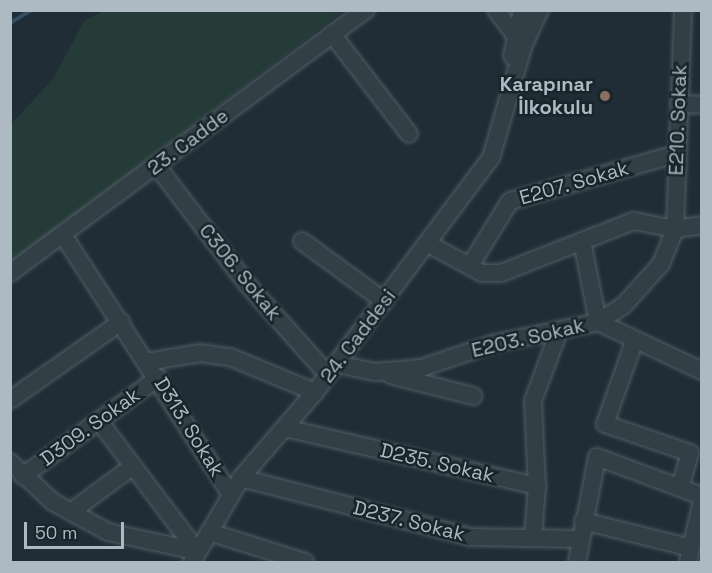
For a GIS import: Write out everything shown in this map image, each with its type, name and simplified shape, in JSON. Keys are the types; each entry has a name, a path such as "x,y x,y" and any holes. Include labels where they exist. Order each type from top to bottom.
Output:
{"street":[{"name":"23. Cadde","path":"10,273 366,10"},
{"path":"496,10 519,42"},
{"path":"519,42 522,10"},
{"path":"519,42 540,10"},
{"name":"E210. Sokak","path":"675,229 682,10"},
{"path":"332,34 409,134"},
{"name":"24. Caddesi","path":"194,557 241,478 333,369 491,158 507,101 519,42"},
{"path":"678,104 702,105"},
{"name":"E207. Sokak","path":"470,266 510,201 676,154"},
{"name":"C306. Sokak","path":"156,165 247,284 333,369"},
{"path":"427,243 483,273 501,273 634,220 675,229 702,225"},
{"name":"E203. Sokak","path":"333,369 375,372 422,368 492,344 598,322 624,305 661,264 675,229"},
{"name":"D313. Sokak","path":"63,235 158,378 230,493"},
{"path":"302,241 384,301"},
{"path":"582,241 598,322 634,342 702,370"},
{"path":"10,400 121,322"},
{"path":"533,538 537,486 533,401 559,331"},
{"path":"634,342 605,424 690,453 680,488"},
{"path":"147,362 200,353 230,357 315,392"},
{"path":"375,372 473,396"},
{"name":"D309. Sokak","path":"23,476 158,378"},
{"path":"99,421 194,557"},
{"name":"D235. Sokak","path":"285,428 537,486"},
{"path":"577,562 579,539 597,457 702,496"},
{"path":"10,462 23,476 71,512 108,532 194,557"},
{"path":"71,512 132,466"},
{"name":"D237. Sokak","path":"241,478 470,537 579,539"},
{"path":"583,521 689,555 702,501"},
{"path":"209,532 283,559 305,562"}],"green space":[{"path":"105,10 343,11 11,264 11,124 53,79 84,21"}],"waterway":[{"path":"10,23 32,10"}],"place":[{"name":"Karapınar İlkokulu","path":"605,96"}]}
